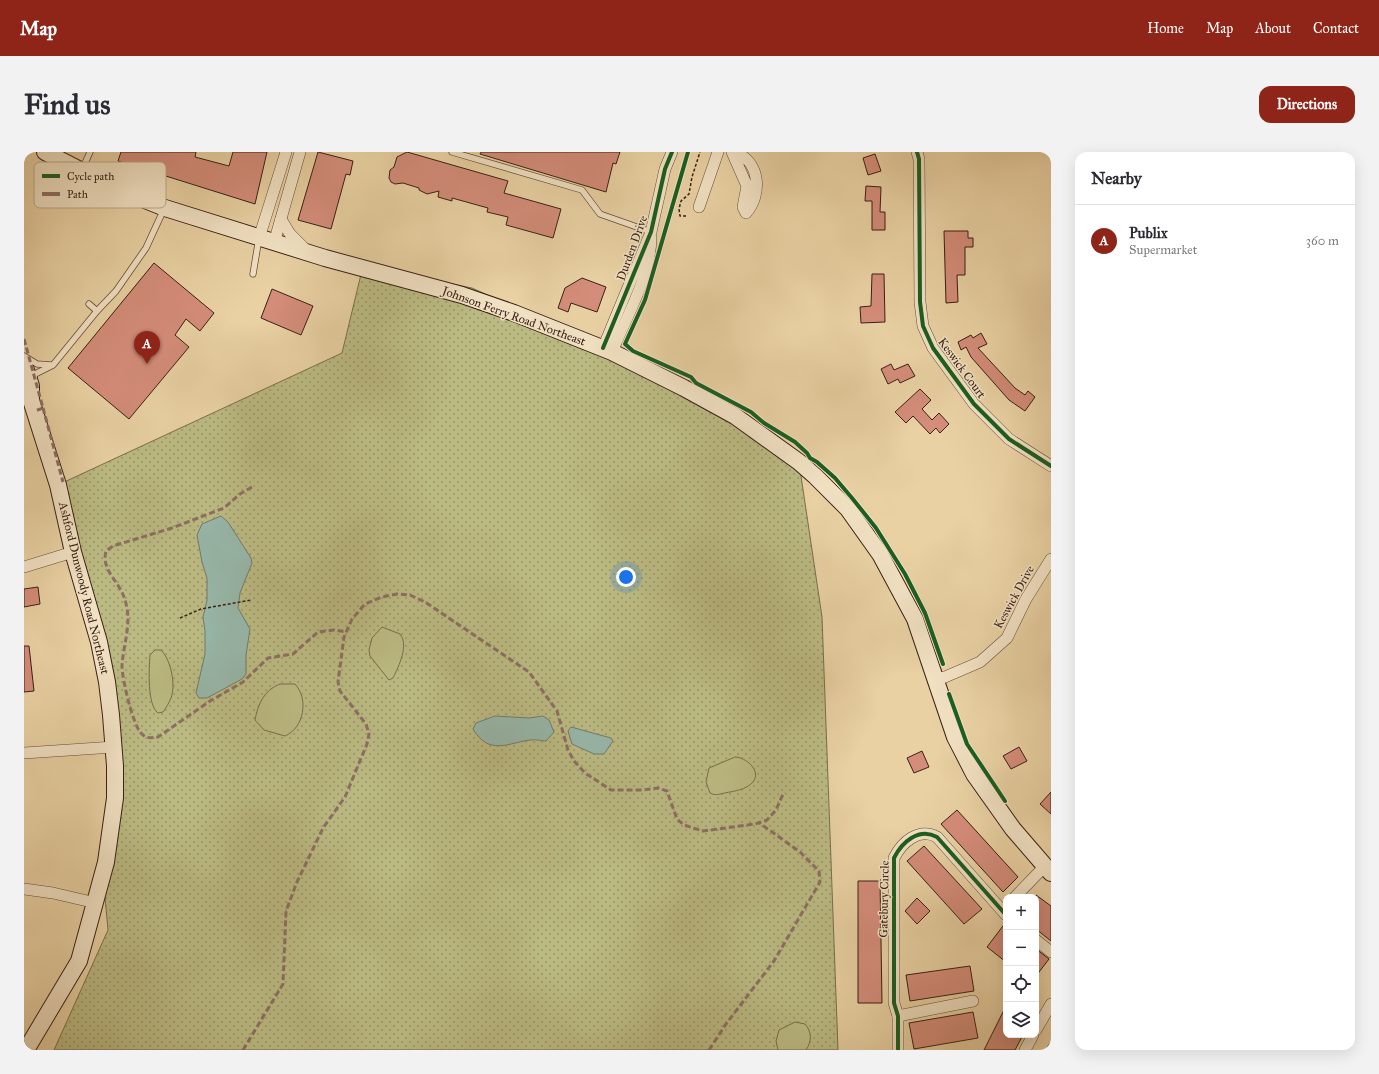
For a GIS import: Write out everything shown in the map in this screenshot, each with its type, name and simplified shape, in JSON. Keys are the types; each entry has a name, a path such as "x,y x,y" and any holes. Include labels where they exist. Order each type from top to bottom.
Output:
{"main road":[{"name":"Johnson Ferry Road Northeast","path":"45,152 63,162"},
{"name":"Johnson Ferry Road Northeast","path":"164,208 310,254 462,295 514,313 607,350 684,388 735,416 799,462 848,509 880,554 915,619 955,737 974,774 1013,829 1048,870"},
{"name":"Ashford Dunwoody Road Northeast","path":"24,364 29,400 58,485 73,552 99,642 107,682 114,747 115,798 112,828 106,862 79,961 26,1050"}],"street":[{"path":"266,240 286,152"},
{"path":"266,240 281,219 300,152"},
{"name":"Durden Drive","path":"607,350 634,301 650,254 651,232 665,169 672,152"},
{"path":"698,207 718,152"},
{"path":"732,152 743,154 754,168 751,186"},
{"name":"Keswick Court","path":"917,152 919,159 920,302 923,326 933,348 974,404 1009,439 1051,466"},
{"path":"281,219 290,234 310,254"},
{"path":"24,567 73,552"},
{"name":"Keswick Drive","path":"935,678 945,677 980,662 1007,638 1026,599 1051,559"},
{"path":"24,753 114,747"},
{"name":"Gatebury Circle","path":"898,1050 898,1016 894,1003 894,858 899,848 912,837 923,833 931,834 937,837 1003,909"},
{"path":"1019,894 1048,870"},
{"path":"24,890 53,892 96,903"},
{"path":"1039,942 1051,952"},
{"path":"898,1016 973,1001"},
{"path":"1039,1025 1051,1004"},
{"path":"1025,1050 1031,1038"}],"lane":[{"path":"86,162 90,152"},
{"path":"452,152 582,190 600,214 651,232"},
{"path":"29,400 35,374 53,365 97,311 116,291 146,248 164,208"},
{"path":"253,274 266,240"},
{"path":"89,304 97,311"},
{"path":"24,356 37,364 53,365"}],"path":[{"path":"686,216 680,216 679,209 681,201 689,194 690,182 700,152"},
{"path":"180,618 201,609 251,600"}],"shaded area":[{"path":"363,266 472,288 598,345 798,456 822,617 838,1050 54,1050 108,930 104,887 117,764 60,484 342,353"},
{"path":"221,516 228,522 251,558 252,563 240,593 238,608 250,629 246,655 246,674 242,679 207,698 199,698 196,693 205,654 205,631 203,617 207,600 207,578 202,562 197,535 202,524"},
{"path":"382,627 400,634 404,644 398,668 393,678 389,680 370,656 369,650 372,638"},
{"path":"155,650 161,650 165,654 170,666 173,680 170,700 163,712 158,713 154,709 150,695 150,655"},
{"path":"280,684 295,684 302,697 303,705 297,727 285,736 264,730 255,720 258,708 263,698 270,690"},
{"path":"495,716 529,718 543,716 549,720 554,732 546,741 532,740 499,746 492,745 486,743 473,729 476,723"},
{"path":"571,727 611,738 613,741 604,754 594,754 572,744 568,731"},
{"path":"735,757 743,759 754,769 755,777 753,782 747,787 736,791 718,794 710,793 706,782 709,768"},
{"path":"795,1022 805,1024 809,1030 810,1040 806,1050 778,1050 776,1041 779,1030"}],"building":[{"path":"121,152 196,152 195,157 229,166 233,152 267,152 255,204 166,176 166,162 118,161"},
{"path":"318,152 353,161 350,175 346,174 331,229 298,220"},
{"path":"407,152 508,181 504,193 561,209 553,238 506,225 508,217 487,212 488,208 452,198 452,201 438,197 439,191 427,194 419,190 419,188 403,183 395,184 391,182 389,178 390,170 394,167 397,157"},
{"path":"481,152 620,152 616,164 613,163 606,192 480,154"},
{"path":"875,154 881,171 868,175 863,158"},
{"path":"866,186 881,187 880,212 885,212 885,230 872,230 872,201 865,201"},
{"path":"944,231 968,231 968,238 973,238 973,247 965,247 965,275 957,275 958,302 946,303"},
{"path":"154,263 214,313 200,331 186,319 175,335 189,347 129,419 68,368"},
{"path":"872,274 884,274 885,322 861,323 860,307 871,306"},
{"path":"582,278 606,287 597,312 571,303 568,312 558,308 565,288"},
{"path":"272,289 313,306 301,335 261,318"},
{"path":"981,333 987,344 978,348 1015,388 1025,395 1028,391 1035,397 1025,411 1009,400 971,357 966,347 961,350 958,342 971,335 973,338"},
{"path":"891,364 894,370 908,364 915,376 900,383 898,379 888,384 881,369"},
{"path":"920,389 931,400 922,409 932,420 939,413 949,424 940,433 936,428 930,434 913,416 906,423 895,412"},
{"path":"38,587 40,604 24,607 24,589"},
{"path":"24,646 29,646 34,691 24,692"},
{"path":"1019,747 1027,761 1011,769 1003,756"},
{"path":"922,751 929,767 914,773 907,758"},
{"path":"1051,792 1051,814 1040,804"},
{"path":"957,810 1018,877 1003,892 941,824"},
{"path":"924,846 982,909 964,924 907,861"},
{"path":"858,881 880,881 882,1003 858,1003"},
{"path":"1039,897 1051,906 1051,941 1039,931"},
{"path":"917,898 930,911 917,924 905,911"},
{"path":"1003,926 1003,960 987,947"},
{"path":"1039,951 1049,959 1039,972"},
{"path":"970,966 974,991 910,1001 906,975"},
{"path":"973,1012 978,1038 914,1049 909,1023"},
{"path":"1003,1012 1003,1038 1021,1038 1015,1050 984,1050"}],"marked path":[{"path":"24,339 43,408 35,411"},
{"path":"43,408 63,482"},
{"path":"252,487 240,494 224,508 172,528 113,546 106,551 106,564 125,599 127,607 128,624 122,672 128,701 141,733 151,738 158,737 210,701 243,682 268,658 293,654 318,632 334,630 346,632"},
{"path":"243,1050 283,984 286,911 297,882 323,828 345,797 367,744 369,734 366,724 340,691 338,682 344,637 352,619 365,604 382,597 397,594 410,595 425,602 529,672 557,711 568,750 574,761 585,773 611,790 643,790 658,788 667,791 677,819 684,825 703,831 755,824 767,820 776,810 784,792"},
{"path":"709,1050 726,1024 774,961 820,882 819,871 800,852 758,822"}],"cycle path":[{"path":"603,348 651,232 665,169 672,152"},
{"path":"688,152 645,300 625,344 633,351 691,377 696,383 751,412 764,423 795,442 807,453 810,458 817,462 835,478 876,528 905,574 925,613 943,664"},
{"path":"917,152 919,159 920,302 923,326 933,348 974,404 1009,439 1051,466"},
{"path":"949,694 967,744 1005,801"},
{"path":"898,1050 898,1016 894,1003 894,858 897,852 906,842 918,835 930,834 937,837 1003,912"}],"place":[{"name":"Publix","path":"147,364"}]}
